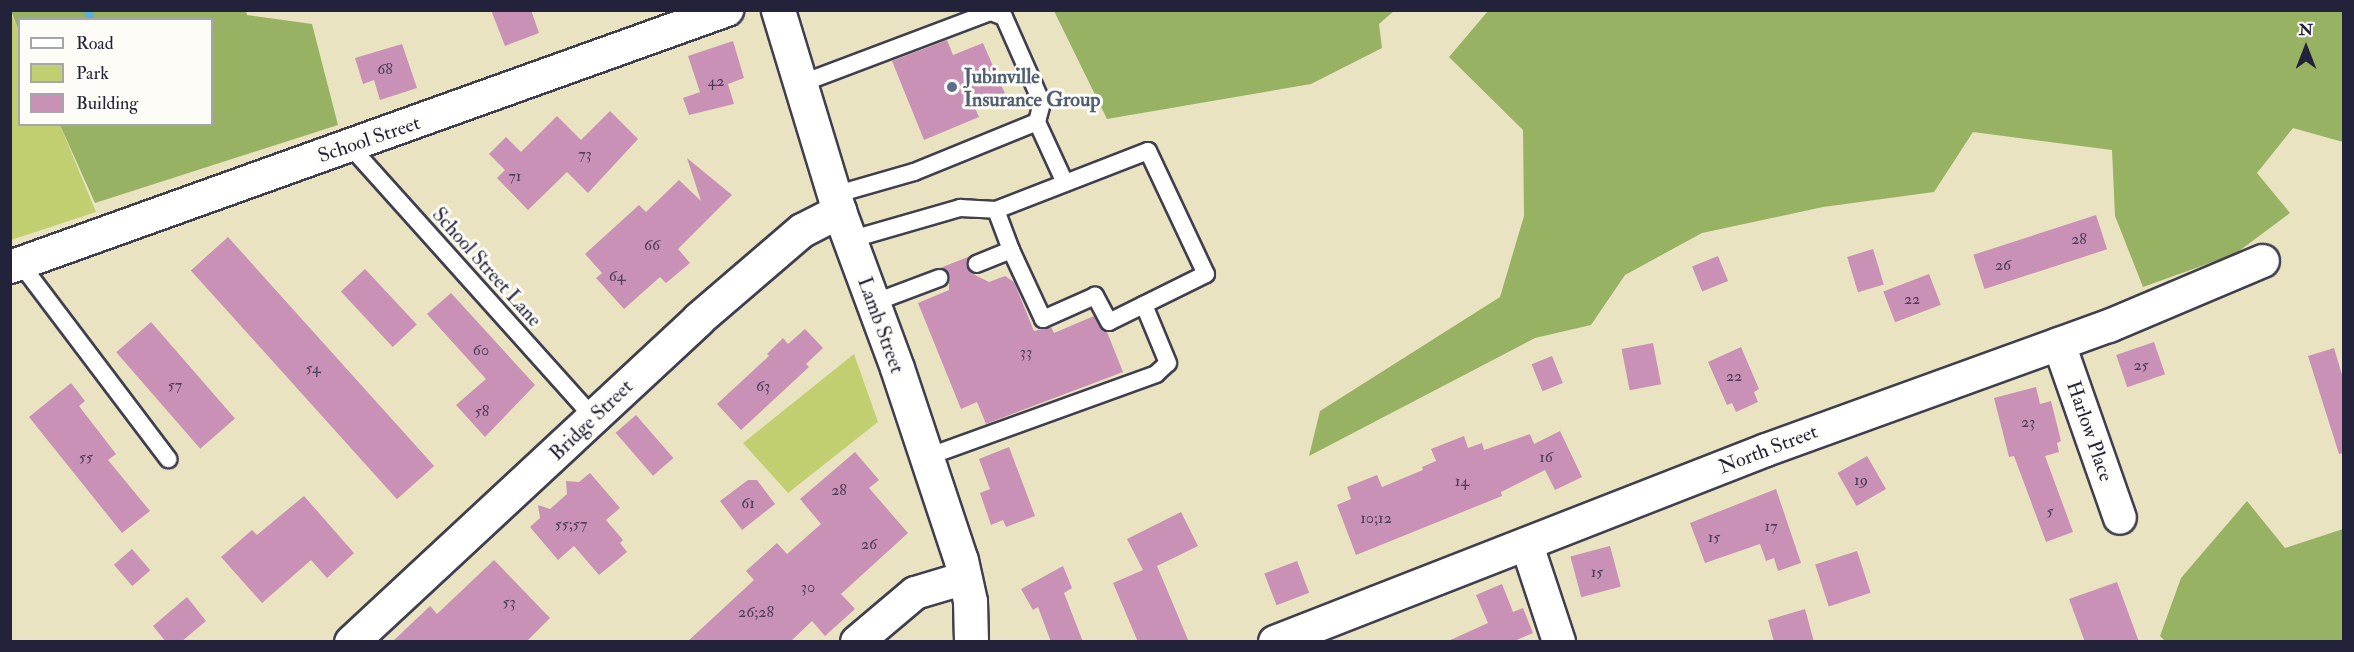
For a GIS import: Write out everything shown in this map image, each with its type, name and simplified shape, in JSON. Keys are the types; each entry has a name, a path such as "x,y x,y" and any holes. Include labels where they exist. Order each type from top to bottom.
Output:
{"main road":[{"name":"Lamb Street","path":"778,10 841,216 927,457 965,578 971,642"},
{"name":"Bridge Street","path":"351,642 698,319 802,230 841,216"}],"street":[{"name":"School Street","path":"15,265 349,145 585,64 727,10"},
{"name":"North Street","path":"1275,642 1755,454 2059,344 2263,261"},
{"name":"Harlow Place","path":"2059,344 2120,518"},
{"path":"1527,545 1559,642"},
{"path":"857,642 915,593 965,578"}],"lane":[{"path":"800,84 986,12 997,13 1004,17 1042,103 1037,122 1065,183"},
{"path":"841,216 914,172 1037,122"},
{"name":"School Street Lane","path":"349,145 594,418"},
{"path":"841,216 960,208 996,210 1148,151 1206,274 1108,322 1095,296 1043,319 1011,250 996,210"},
{"path":"977,264 1011,250"},
{"path":"15,265 168,459"},
{"path":"873,303 939,278"},
{"path":"927,457 1156,374 1168,363 1144,304"}],"green space":[{"path":"10,11 18,29 18,126 60,126 96,212 11,240"},
{"path":"11,11 246,11 247,15 312,24 338,125 95,203 60,126 213,126 213,18 18,18 18,28"},
{"path":"1054,11 1394,11 1379,24 1382,48 1311,84 1107,119"},
{"path":"1488,11 2343,11 2343,142 2293,128 2257,173 2290,213 2235,254 2143,287 2115,216 2112,150 1973,132 1934,192 1823,207 1702,233 1625,275 1591,325 1535,338 1309,456 1320,411 1500,297 1524,216 1523,130 1449,57"},
{"path":"854,354 878,422 788,493 743,443"},
{"path":"2247,501 2285,548 2343,529 2343,641 2166,642 2160,636 2181,578"}],"building":[{"path":"491,10 531,10 539,33 505,46"},
{"name":"Jubinville Insurance Group","path":"947,40 953,55 983,43 1006,96 975,108 979,117 924,140 892,61"},
{"path":"733,41 744,78 728,84 734,104 689,115 683,98 700,92 688,56"},
{"path":"402,44 417,88 380,100 374,80 363,84 355,58"},
{"path":"610,111 638,139 588,193 567,172 528,210 497,178 505,170 489,154 506,137 521,152 557,116 581,140"},
{"path":"687,158 732,195 678,249 690,263 666,283 660,277 624,309 596,278 602,273 585,254 639,205 646,212 679,180 701,201"},
{"path":"2096,215 2107,249 1984,289 1973,255"},
{"path":"228,237 434,466 397,499 191,270"},
{"path":"1873,249 1884,284 1858,292 1847,257"},
{"path":"1718,256 1728,281 1702,292 1692,266"},
{"path":"968,257 971,273 989,282 1005,276 1014,282 1034,331 1051,327 1054,333 1094,316 1107,332 1123,372 986,424 977,402 961,409 918,303 949,290 949,274 940,268"},
{"path":"365,269 417,325 393,347 341,292"},
{"path":"1929,274 1941,305 1895,322 1883,292"},
{"path":"451,293 535,385 485,437 456,405 486,379 427,314"},
{"path":"151,322 235,419 200,449 116,352"},
{"path":"805,329 823,348 806,364 809,367 741,430 717,404 769,356 767,354 783,338 788,344"},
{"path":"2154,342 2165,374 2127,387 2116,355"},
{"path":"1653,343 1661,384 1630,390 1622,349"},
{"path":"1741,347 1759,389 1754,392 1758,402 1736,412 1732,403 1727,405 1708,362"},
{"path":"2334,348 2343,378 2343,453 2339,454 2308,356"},
{"path":"1552,356 1563,383 1542,391 1532,364"},
{"path":"71,383 85,401 79,406 116,454 108,460 150,511 122,533 29,417"},
{"path":"2036,387 2040,404 2051,401 2061,441 2057,443 2059,452 2045,456 2073,532 2046,542 2014,456 2009,457 1994,398"},
{"path":"636,415 673,458 653,476 616,433"},
{"path":"1560,431 1582,477 1555,490 1545,470 1501,492 1502,496 1356,555 1337,505 1351,499 1347,487 1377,475 1382,487 1423,470 1422,467 1436,461 1431,449 1464,436 1468,448 1482,443 1484,450 1530,434 1534,444"},
{"path":"1009,447 1035,516 1006,527 1003,520 991,525 980,493 990,489 979,459"},
{"path":"855,452 879,480 869,488 908,533 841,594 855,609 825,636 812,621 790,642 687,642 754,580 746,571 777,543 787,554 821,524 800,499"},
{"path":"1867,456 1886,489 1857,506 1838,473"},
{"path":"590,473 620,508 606,520 623,540 620,543 627,552 599,575 574,546 558,560 530,527 540,518 538,505 550,509 567,494 566,481 579,482"},
{"path":"748,480 757,480 775,504 742,530 720,501"},
{"path":"1776,489 1801,563 1778,571 1774,558 1766,561 1760,544 1705,563 1690,523"},
{"path":"304,496 354,553 327,578 311,560 262,603 221,557 252,530 257,535"},
{"path":"1181,512 1198,546 1157,566 1189,642 1138,642 1113,583 1143,570 1127,539"},
{"path":"1610,546 1621,587 1581,597 1570,557"},
{"path":"132,549 150,570 132,586 114,565"},
{"path":"1857,551 1871,593 1829,606 1815,565"},
{"path":"494,560 550,618 526,642 392,642 430,606 437,614"},
{"path":"1297,561 1309,593 1277,605 1264,574"},
{"path":"1063,566 1072,588 1064,593 1083,642 1051,642 1038,607 1033,610 1021,589"},
{"path":"2117,582 2139,642 2085,642 2069,599"},
{"path":"1502,584 1513,612 1523,608 1533,633 1512,642 1446,642 1488,623 1476,595"},
{"path":"187,597 206,621 181,642 166,642 153,626"},
{"path":"1805,609 1814,642 1774,642 1768,620"}],"waterway":[{"path":"88,10 90,18"}],"place":[{"name":"Jubinville Insurance Group","path":"952,87"}]}
